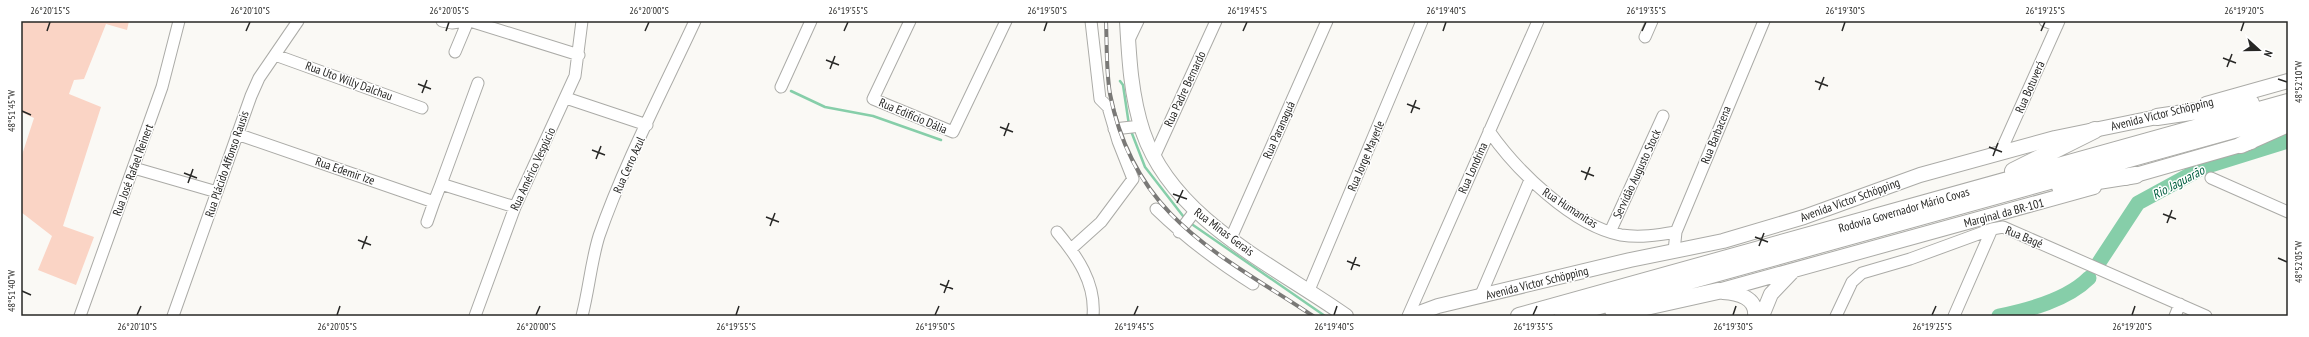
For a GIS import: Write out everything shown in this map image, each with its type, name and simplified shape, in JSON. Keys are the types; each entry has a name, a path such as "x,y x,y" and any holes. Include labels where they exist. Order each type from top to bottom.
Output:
{"highway":[{"path":"2157,117 2288,98"},
{"name":"Rodovia Governador Mário Covas","path":"1568,315 1985,193 2288,102"},
{"name":"Rodovia Governador Mário Covas","path":"1519,316 2288,115"},
{"path":"2241,145 2288,124"},
{"path":"1985,193 2095,130"},
{"path":"1985,193 2136,175"},
{"path":"1568,315 1646,307 1718,291"}],"main road":[{"name":"Rua Minas Gerais","path":"1127,21 1132,82 1142,126 1154,157 1172,186 1195,211 1231,238 1346,316"},
{"name":"Avenida Victor Schöpping","path":"1409,316 1425,310 1780,225 1920,175 2000,153 2157,117 2288,81"},
{"name":"Marginal da BR-101","path":"1718,291 1935,230 2013,211 2288,131"},
{"path":"1762,316 1772,294 1795,270"},
{"path":"1718,291 1738,294 1746,297 1752,302 1755,316"}],"street":[{"name":"Rua José Rafael Reinert","path":"80,316 162,87 179,21"},
{"name":"Rua Plácido Affonso Rausis","path":"173,316 254,87 298,21"},
{"path":"442,21 458,23 468,21 579,54"},
{"path":"455,52 468,21"},
{"name":"Rua Américo Vespúcio","path":"475,316 515,207 575,76 582,21"},
{"name":"Rua Cerro Azul","path":"582,316 591,264 600,235 647,125 695,21"},
{"path":"781,86 811,21"},
{"name":"Rua Edifício Dália","path":"910,21 873,99 953,132 1006,21"},
{"path":"1071,249 1101,222 1133,179 1114,129 1108,107 1100,99 1091,21"},
{"path":"1128,42 1138,21"},
{"name":"Rua Padre Bernardo","path":"1154,157 1216,21"},
{"name":"Rua Paranaguá","path":"1231,238 1327,21"},
{"name":"Rua Jorge Mayerle","path":"1309,290 1422,21"},
{"name":"Rua Londrina","path":"1409,316 1538,21"},
{"path":"1644,37 1652,21"},
{"name":"Rua Barbacena","path":"1674,251 1676,232 1764,21"},
{"path":"2045,21 2058,23"},
{"name":"Rua Botuverá","path":"2000,153 2058,23"},
{"name":"Rua Uto Willy Dalchau","path":"275,55 422,108"},
{"path":"427,222 478,83"},
{"path":"566,98 647,125"},
{"name":"Servidão Augusto Stock","path":"1610,232 1663,116"},
{"path":"1114,129 1142,126"},
{"name":"Rua Humanitas","path":"1489,131 1504,152 1530,180 1589,222 1610,232 1636,236 1676,232"},
{"name":"Rua Edemir Ize","path":"237,134 434,202"},
{"path":"134,168 217,192"},
{"path":"2211,178 2288,212"},
{"path":"1480,297 1530,180"},
{"path":"441,184 515,207"},
{"path":"1156,209 1179,232 1253,284"},
{"path":"1179,232 1195,211"},
{"name":"Rua Bagé","path":"1836,316 1852,282 1862,273 1910,259 1992,229 2003,227 2206,316"},
{"path":"1954,316 1992,229"},
{"path":"1057,232 1071,249 1086,275 1094,303 1093,316"},
{"path":"2175,316 2180,304"}],"shaded area":[{"path":"21,21 129,21 127,30 106,24 84,79 74,80 69,94 101,107 63,226 94,237 76,285 38,270 52,236 21,212 21,158 34,118 21,112"}],"waterway":[{"path":"1120,81 1123,85 1129,125"},
{"path":"791,91 825,107 873,116 941,140"},
{"path":"1131,131 1145,167 1183,216"},
{"name":"Rio Jaguarão","path":"2098,264 2138,203 2204,167 2288,141"},
{"path":"1193,225 1325,316"},
{"name":"Rio Jaguarão","path":"1999,316 2023,311 2059,298 2080,286 2089,278"}],"railway":[{"path":"1106,21 1107,67 1110,94 1122,136 1138,172 1160,202 1185,228 1213,251 1313,316"}]}
